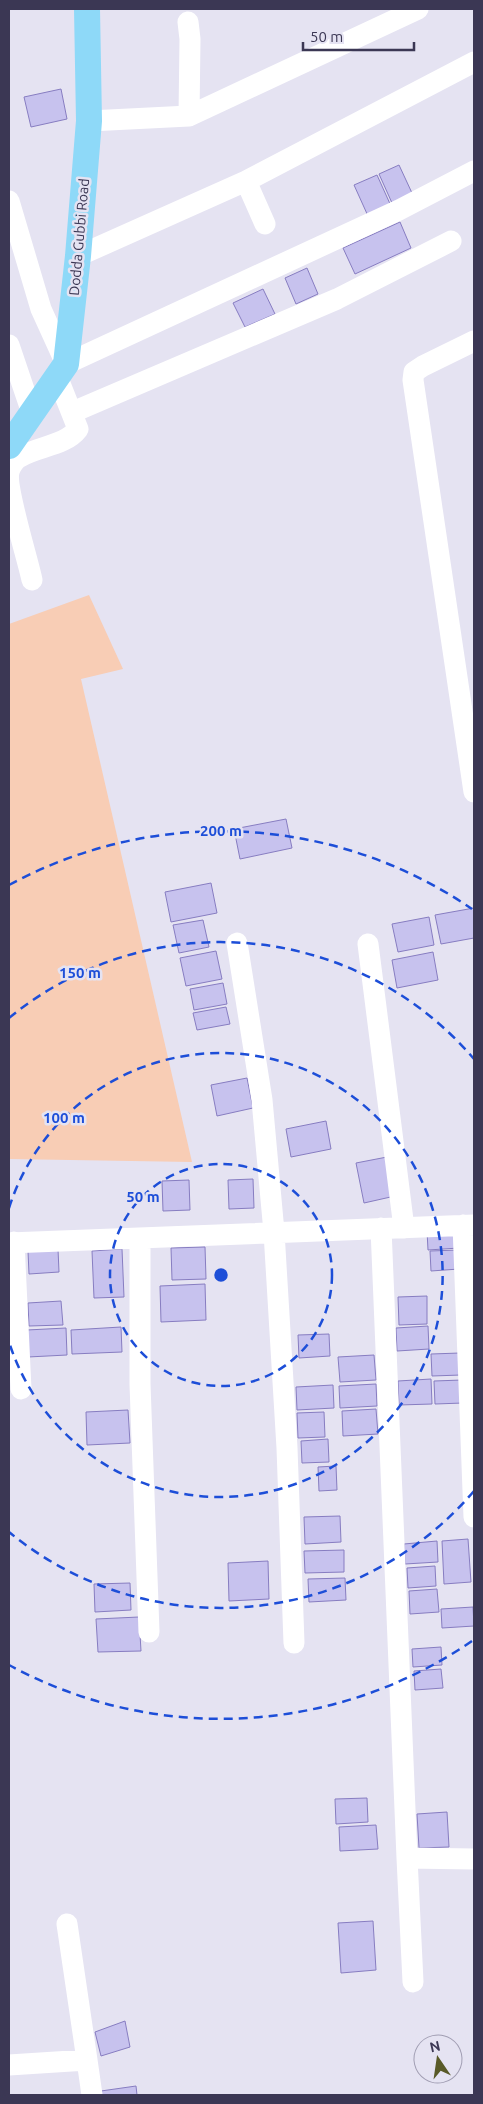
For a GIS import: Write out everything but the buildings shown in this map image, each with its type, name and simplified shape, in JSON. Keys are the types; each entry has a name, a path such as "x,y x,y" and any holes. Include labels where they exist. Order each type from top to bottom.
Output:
{"main road":[{"name":"Dodda Gubbi Road","path":"9,446 62,370 78,256 89,121 87,9"}],"street":[{"path":"89,121 189,116 418,9"},
{"path":"188,22 190,39 189,116"},
{"path":"78,256 246,181 474,62"},
{"path":"62,370 399,210 474,171"},
{"path":"246,181 265,224"},
{"path":"9,201 41,309 62,370 78,429 74,435 18,457 9,472 11,493 32,580"},
{"path":"73,412 337,300 451,241"},
{"path":"474,341 423,366 414,372 413,380 474,792"},
{"path":"9,344 32,413"},
{"path":"237,943 262,1100 274,1232 287,1448 294,1644"},
{"path":"368,944 404,1228"},
{"path":"21,1389 11,1242 469,1225 474,1517"},
{"path":"381,1228 413,1982"},
{"path":"140,1238 140,1384 149,1632"},
{"path":"407,1858 474,1858"},
{"path":"67,1924 92,2095"},
{"path":"9,2065 86,2060"}],"shaded area":[{"path":"89,595 123,669 81,679 192,1162 9,1159 9,624"}]}
